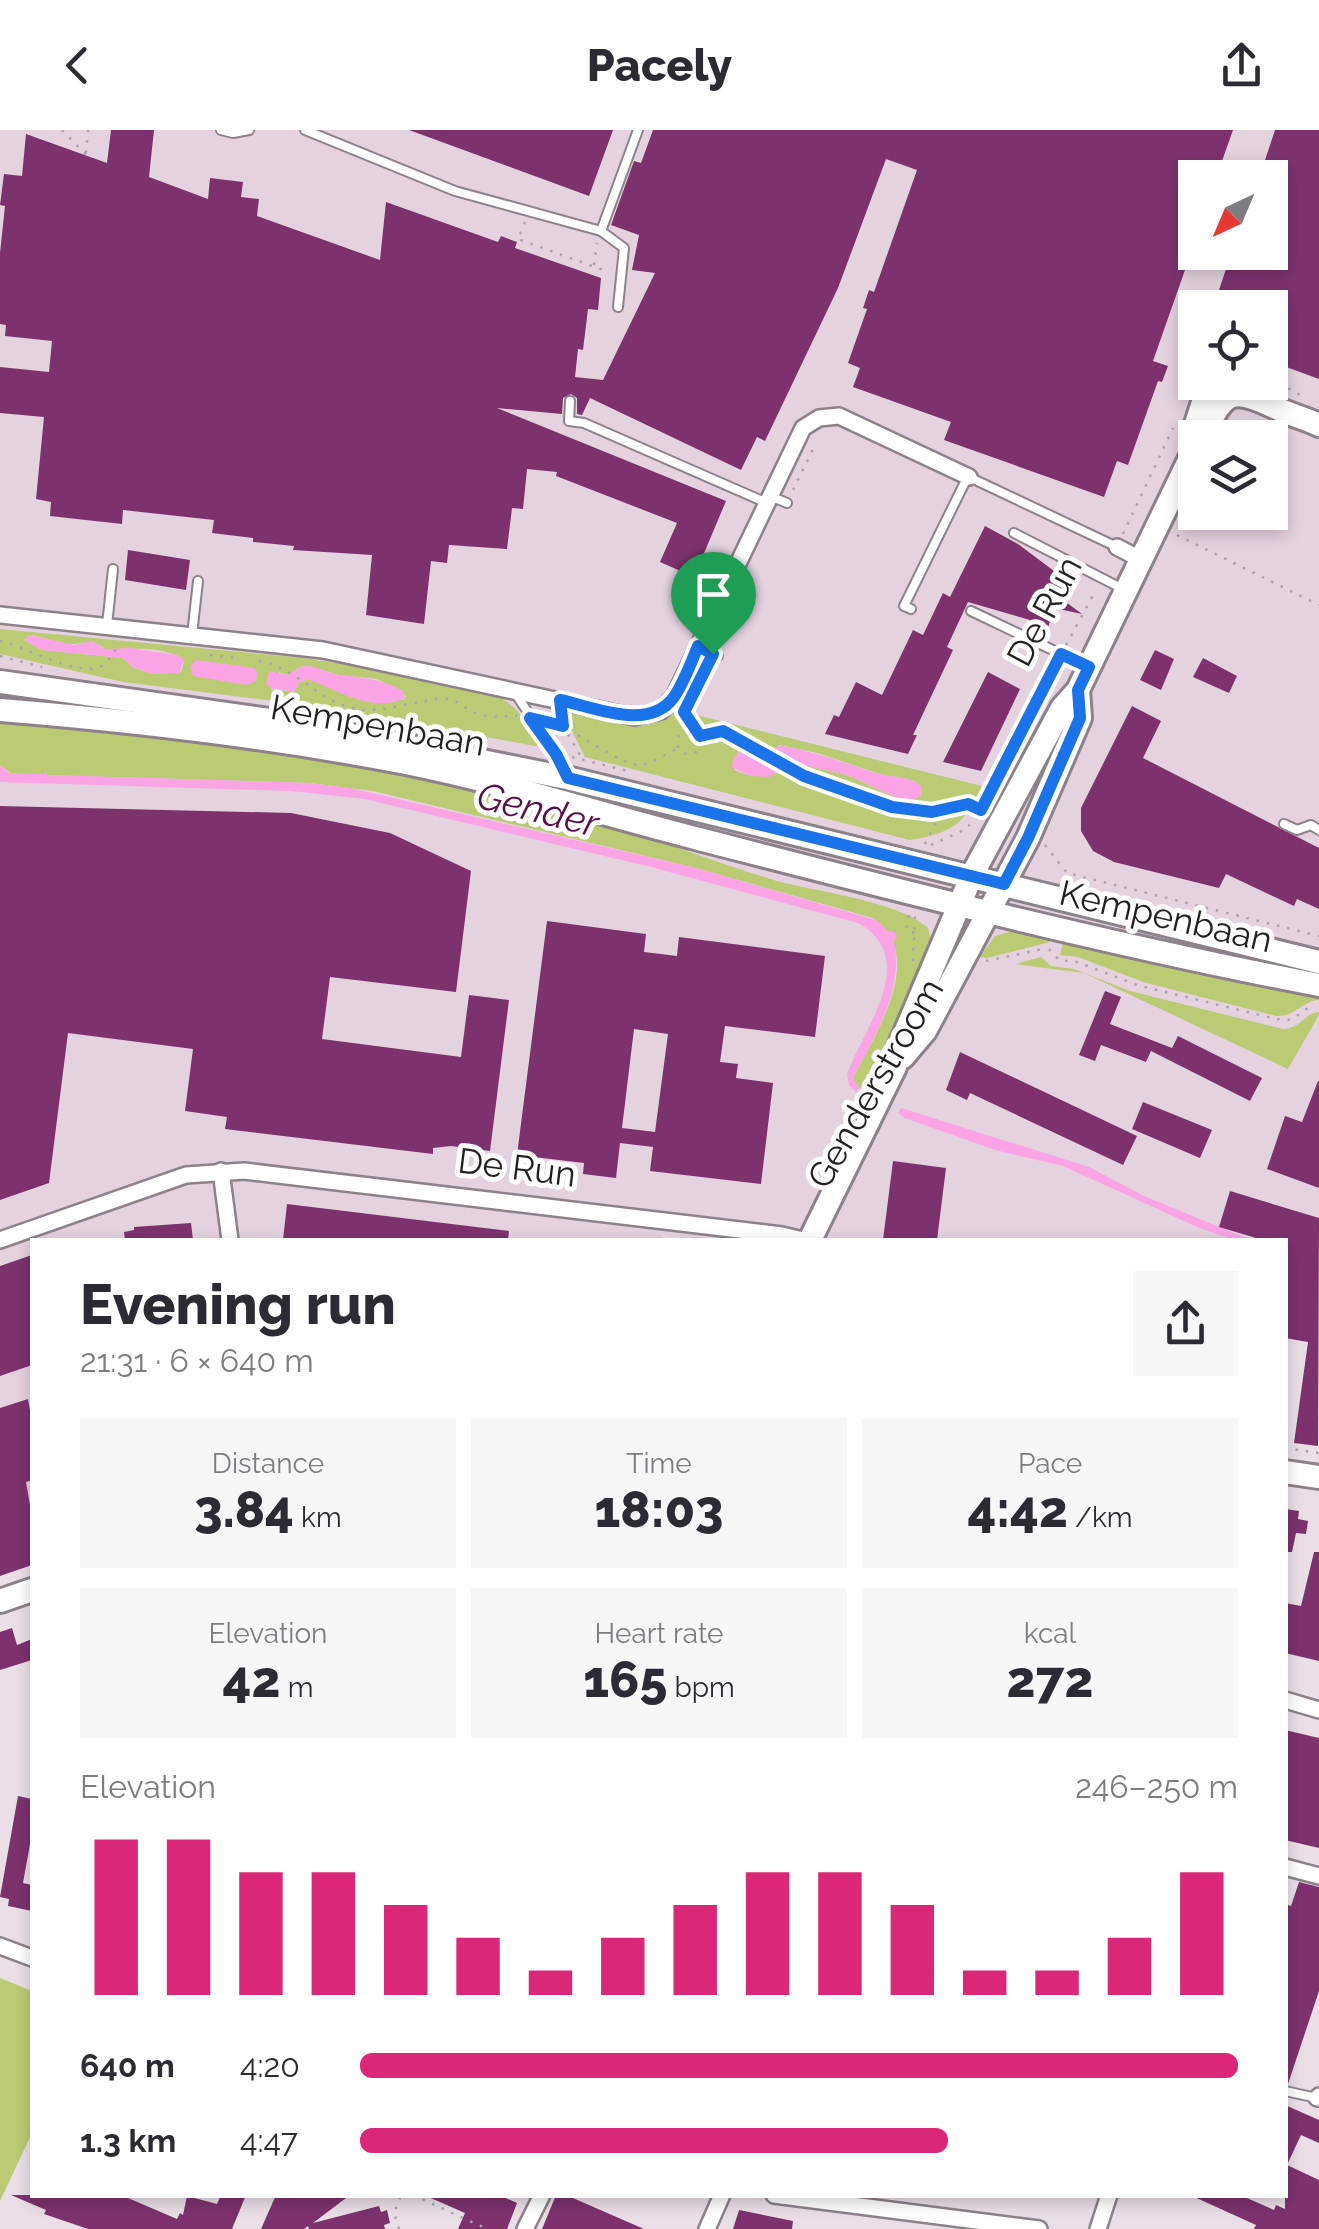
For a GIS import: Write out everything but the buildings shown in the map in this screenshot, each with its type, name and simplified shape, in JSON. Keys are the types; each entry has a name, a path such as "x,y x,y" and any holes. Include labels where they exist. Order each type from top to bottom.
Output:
{"main road":[{"name":"De Run","path":"1210,420 1226,398 1237,394 1252,396 1314,423"},
{"name":"De Run","path":"1288,400 1314,423"},
{"name":"De Run","path":"958,904 1062,708 1078,690 1178,482"},
{"name":"Kempenbaan","path":"0,682 291,724 568,778 1319,962"},
{"name":"De Run","path":"991,912 1080,718 1078,690"},
{"name":"Kempenbaan","path":"0,710 166,726 406,763 520,788 680,834 958,904 1319,985"},
{"name":"Genderstroom","path":"895,1067 958,904"},
{"name":"Genderstroom","path":"807,1238 895,1067 926,1031 991,912"},
{"path":"1288,1472 1319,1477"},
{"path":"0,1602 30,1591"}],"street":[{"path":"0,614 323,650 634,716 661,711 674,697 803,428 819,418 839,416 968,476"},
{"name":"De Run","path":"1117,547 1140,558"},
{"path":"221,1171 230,1238"},
{"name":"De Run","path":"0,1240 186,1175 221,1171 298,1176 796,1238"},
{"path":"1288,1701 1319,1710"},
{"path":"1288,1868 1319,1876"},
{"path":"0,1946 30,1957"},
{"path":"528,2224 541,2198"},
{"path":"708,2229 721,2198"},
{"path":"797,2198 1040,2229"},
{"path":"1098,2229 1109,2198"}],"lane":[{"path":"220,130 249,130"},
{"path":"305,130 455,192 601,230 624,248 618,308"},
{"path":"601,230 638,130"},
{"path":"570,401 569,421 584,423 787,504"},
{"path":"911,609 904,606 968,476 1117,547"},
{"path":"1014,533 1125,591"},
{"path":"107,626 113,569"},
{"path":"192,635 198,582"},
{"path":"719,604 740,615"},
{"path":"971,611 1089,667"},
{"path":"698,646 718,656"},
{"path":"511,688 568,778"},
{"path":"1284,824 1296,830 1310,826 1319,830"},
{"path":"1288,2092 1318,2097"}],"path":[{"path":"62,130 86,155 88,130"},
{"path":"529,211 518,239 622,272"},
{"path":"594,266 594,250 601,230"},
{"path":"1288,388 1303,396"},
{"name":"De Run","path":"1117,547 1176,422"},
{"path":"787,504 820,432"},
{"path":"1156,525 1319,605"},
{"name":"De Run","path":"981,812 1102,578"},
{"path":"0,641 58,662 93,668 106,661 118,646"},
{"path":"291,672 324,698 350,708 386,710 440,698 454,699 474,713 530,718 563,726 624,762 642,766 678,748"},
{"path":"560,700 563,726 582,759"},
{"path":"684,712 698,734 697,751 684,754 678,748 678,736 690,730 698,734 723,731 804,776 892,807 932,812 968,804 981,812 964,830 932,845"},
{"path":"927,839 938,818 932,812"},
{"name":"Kempenbaan","path":"1075,875 1319,936"},
{"name":"Kempenbaan","path":"987,962 1048,948 1058,960 1077,962 1137,985 1276,1019 1290,1020 1310,1005 1319,1004"},
{"name":"Genderstroom","path":"982,966 987,962"},
{"path":"1288,1448 1319,1453"},
{"path":"399,2229 394,2213 401,2198"},
{"path":"420,2198 487,2229"}],"shaded area":[{"path":"0,130 1319,130 1319,1272 1288,1264 1288,1238 30,1238 30,1566 0,1575"},
{"path":"28,635 75,645 92,641 105,649 131,648 178,655 184,660 179,673 153,674 134,668 122,658 42,650 25,641"},
{"path":"197,660 254,668 256,681 246,685 193,676 190,666"},
{"path":"309,666 388,684 403,691 405,698 368,702 307,679 294,692 271,688 266,683 269,671 288,675"},
{"path":"776,747 911,780 921,786 922,795 902,800 847,775 787,761 770,777 750,776 732,767 739,752 769,761"},
{"path":"0,765 9,773 45,771 48,775 310,783 350,788 696,868 876,920 895,932 891,994 853,1078 860,1089 858,1094 849,1085 847,1074 875,1015 887,974 885,955 876,938 858,923 651,867 365,799 291,791 0,782"},
{"path":"901,1108 1089,1167 1144,1196 1246,1238 1227,1238 1063,1166 995,1150 898,1113"}],"green space":[{"path":"0,629 304,658 379,670 499,697 520,714 541,747 329,708 123,682 0,654","holes":["32,635 64,643 94,643 105,649 158,650 184,662 181,672 153,674 134,668 122,658 42,650 24,640","309,666 339,675 377,679 406,696 404,700 307,679 294,692 271,689 279,672 288,675"]},
{"path":"676,710 982,786 955,825 910,840 585,757 564,715 567,711 609,723 638,726 664,719","holes":["779,745 915,781 922,795 902,800 847,775 787,761 777,773 750,776 734,770 742,751 768,761"]},
{"path":"0,720 296,755 512,795 777,881 898,911 928,928 933,950 927,971 860,1089 853,1078 883,1018 897,974 896,953 889,934 873,918 696,868 373,791 310,783 12,774 0,765"},
{"path":"1016,930 1051,938 1050,942 980,957 995,936"},
{"path":"1063,942 1319,994 1319,1000 1276,1016 1143,982 1078,957 1060,955"},
{"path":"1041,957 1051,966 1074,969 1130,991 1283,1029 1314,1013 1319,1015 1288,1069 1084,973 1015,964"},
{"path":"0,1978 30,1990 30,2137 0,2201"}],"route":[{"path":"698,646 713,654 684,712 700,736 723,731 804,776 892,807 932,812 968,804 981,810 1061,654 1089,667 1078,690 1080,718 1004,884 568,778 530,718 563,726 560,700 634,716 661,711 674,697 698,646"}],"water label":[{"name":"Gender","path":"538,809"}]}
